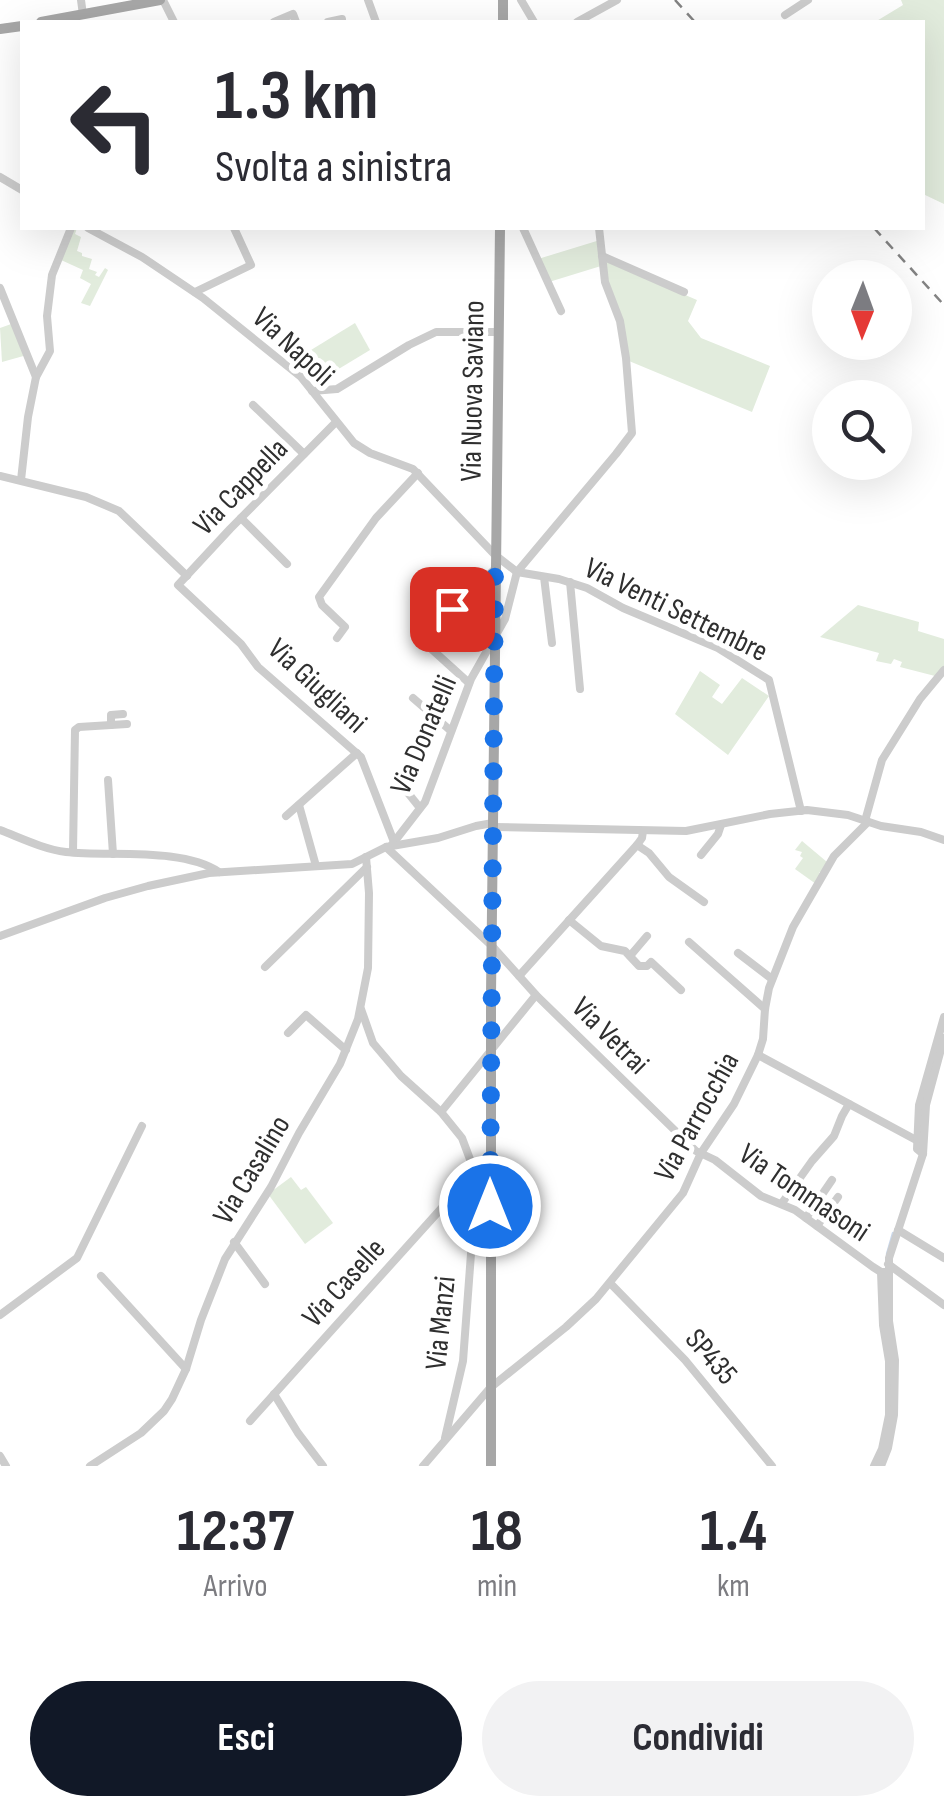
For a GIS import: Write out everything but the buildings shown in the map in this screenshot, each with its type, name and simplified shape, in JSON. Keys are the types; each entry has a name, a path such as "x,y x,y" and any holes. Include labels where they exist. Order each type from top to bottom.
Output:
{"main road":[{"path":"57,20 154,1"},
{"name":"Via Nuova Saviano","path":"490,1466 490,1050 500,230"}],"street":[{"path":"81,0 83,15"},
{"path":"289,0 295,18"},
{"path":"581,20 617,0"},
{"path":"785,15 808,0"},
{"path":"154,1 172,20"},
{"path":"337,20 342,19"},
{"path":"21,480 36,377 50,351 46,316 52,275 70,230"},
{"name":"Via Napoli","path":"92,230 195,292 301,377 360,448 418,473 495,555"},
{"path":"195,292 252,265 235,230"},
{"path":"524,230 560,311"},
{"path":"518,572 632,432 620,320 606,282 599,230"},
{"path":"602,256 684,292"},
{"path":"0,288 36,377"},
{"path":"0,324 13,320"},
{"path":"312,391 337,389 436,332 499,332"},
{"path":"253,405 304,454"},
{"name":"Via Cappella","path":"178,584 336,422"},
{"path":"337,638 346,628 319,597 376,518 418,473"},
{"path":"0,476 86,497 120,511 187,576"},
{"path":"241,518 288,564"},
{"name":"Via Venti Settembre","path":"495,555 518,572 570,582 695,637 769,680 801,811"},
{"path":"452,609 495,570"},
{"name":"Via Donatelli","path":"390,845 425,802 469,683 505,619 518,572"},
{"path":"544,577 552,644"},
{"path":"570,582 580,689"},
{"name":"Via Giugliani","path":"178,584 240,644 258,667 357,753 390,845"},
{"path":"416,635 469,683"},
{"path":"866,821 882,760 896,734 943,672"},
{"path":"414,698 452,732"},
{"path":"111,725 111,715 123,714"},
{"path":"73,852 75,730 127,724"},
{"path":"286,816 357,753"},
{"path":"108,780 114,854"},
{"path":"404,788 420,808"},
{"path":"298,805 316,866"},
{"path":"265,967 367,862 390,845 438,838 476,826 686,831 801,811 848,815 944,840"},
{"name":"Via Parrocchia","path":"423,1466 490,1388 566,1328 610,1284 683,1193 758,1055 764,1009 793,927 839,849 866,821"},
{"path":"701,855 721,825"},
{"path":"0,830 51,849 161,855 204,864 219,872"},
{"path":"519,976 638,845 643,831"},
{"name":"Via Vetrai","path":"390,845 536,995 701,1154"},
{"path":"638,845 670,877 704,902"},
{"path":"0,936 119,894 219,872 367,862"},
{"name":"Via Casalino","path":"90,1466 164,1411 186,1370 215,1281 234,1242 271,1186 340,1064 361,1009 369,956 367,862"},
{"path":"569,920 600,946 625,951 638,966 651,962 681,990"},
{"path":"630,956 647,936"},
{"path":"689,942 764,1009"},
{"path":"738,952 772,980"},
{"path":"441,1112 536,995"},
{"name":"Via Manzi","path":"361,1009 373,1043 462,1138 474,1176 463,1361 445,1440"},
{"path":"288,1033 306,1014 346,1050"},
{"path":"920,1149 919,1105 944,1017"},
{"path":"878,1466 888,1448 892,1415 883,1325 885,1270 920,1149 926,1105 944,1038"},
{"path":"758,1055 849,1104 920,1149"},
{"path":"782,1203 834,1136 849,1104"},
{"path":"0,1315 78,1258 142,1126"},
{"name":"Via Tommasoni","path":"701,1154 715,1160 754,1192 782,1203 944,1305"},
{"name":"Via Caselle","path":"250,1421 474,1176"},
{"path":"806,1218 832,1180"},
{"path":"816,1226 838,1197"},
{"path":"898,1230 944,1258"},
{"path":"234,1242 265,1284"},
{"path":"100,1276 186,1370"},
{"name":"SP435","path":"610,1284 684,1360 772,1466"},
{"path":"274,1394 323,1466"},
{"path":"0,1456 6,1466"}],"green space":[{"path":"901,0 944,0 944,204 925,195 925,20 878,20 903,5"},
{"path":"72,230 76,230 75,234 81,237 77,251 92,259 89,269 99,277 105,268 108,270 90,306 81,303 91,284 80,278 83,270 61,260"},
{"path":"600,240 606,261 697,300 688,321 701,338 770,366 752,412 629,361 601,266 549,282 538,259"},
{"path":"14,323 27,355 2,362 0,328"},
{"path":"355,323 370,350 327,376 311,350"},
{"path":"858,605 919,622 918,631 944,639 944,667 935,676 900,667 902,662 894,659 891,664 876,661 879,653 820,637"},
{"path":"700,671 720,685 712,697 722,704 742,678 769,696 728,755 675,714"},
{"path":"802,841 827,862 816,884 795,869 803,858 802,852 795,850"},
{"path":"291,1177 301,1190 306,1187 333,1223 305,1244 268,1194"}],"waterway":[{"path":"887,1254 893,1233"}],"railway":[{"path":"675,0 693,20"},
{"path":"876,230 944,305"}],"route":[{"path":"452,609 495,570 490,1206"}]}
